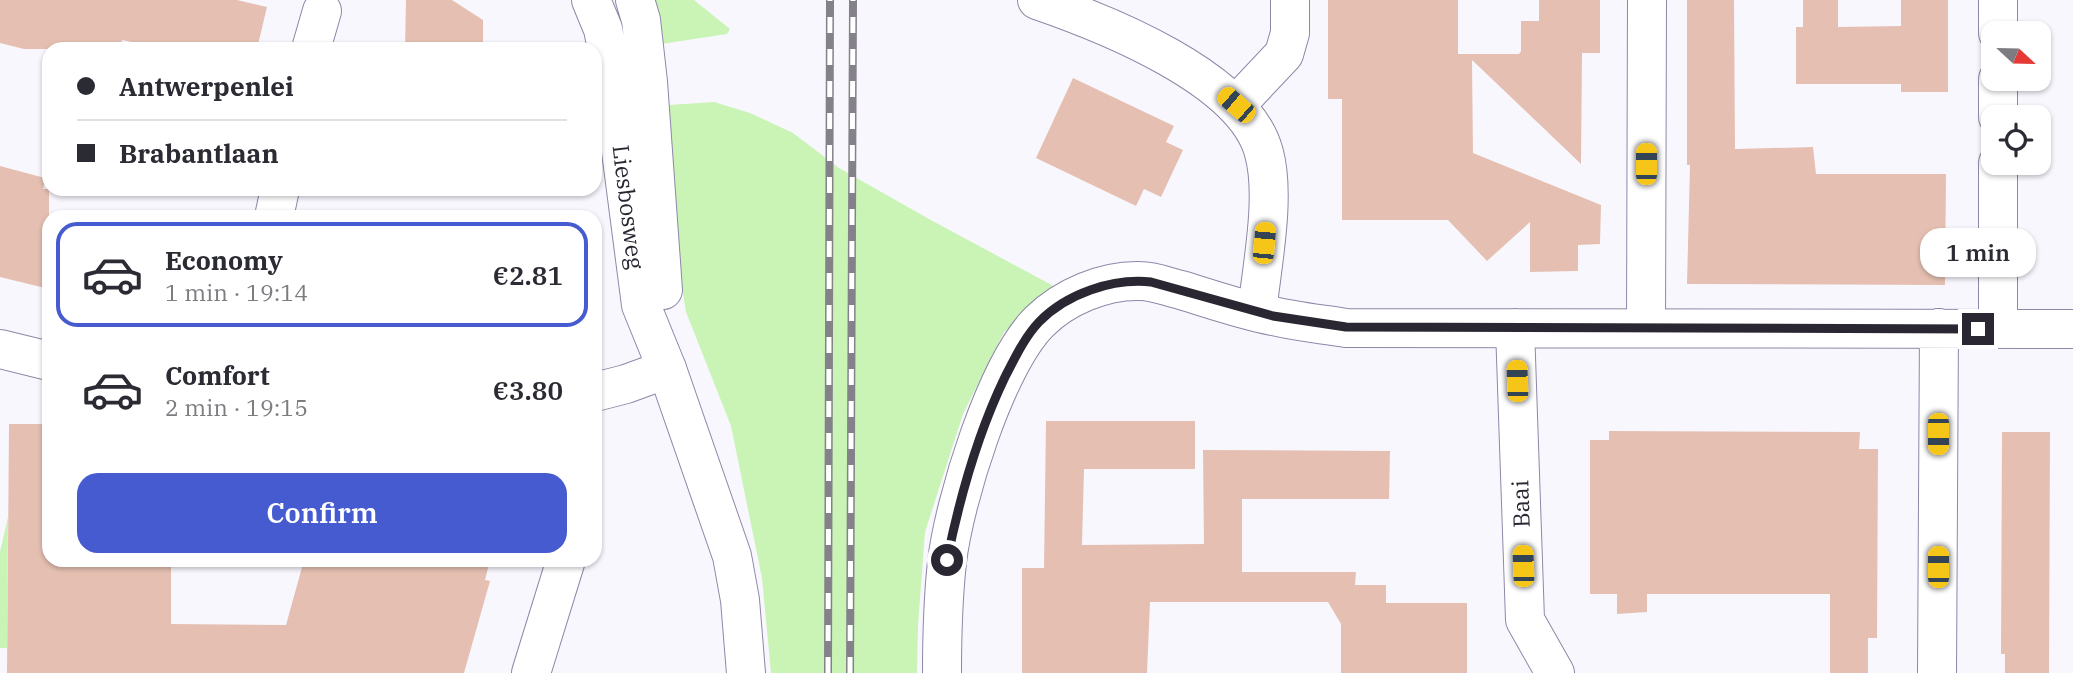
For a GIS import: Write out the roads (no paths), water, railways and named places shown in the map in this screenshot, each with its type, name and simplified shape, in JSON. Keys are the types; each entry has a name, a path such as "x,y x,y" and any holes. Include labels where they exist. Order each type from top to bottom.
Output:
{"street":[{"name":"Liesbosweg","path":"591,0 603,29 609,59 641,305 667,369 732,556 740,600 746,673"},
{"name":"Liesbosweg","path":"635,0 641,20 648,82 667,369"},
{"path":"1037,0 1084,18 1162,55 1208,82 1236,105 1253,128 1264,151 1268,197 1257,312"},
{"path":"1236,105 1284,54 1290,33 1290,0"},
{"path":"1646,328 1647,0"},
{"path":"1998,0 1998,21"},
{"path":"313,42 322,11"},
{"path":"1998,175 1998,329"},
{"path":"942,673 942,634 950,546 958,505 995,397 1019,350 1038,323 1073,297 1104,287 1127,282 1151,282 1257,312 1346,327 2073,329"},
{"name":"Baai","path":"1516,328 1525,620 1555,673"},
{"path":"1937,673 1939,328"},
{"path":"0,349 42,359"},
{"path":"602,390 667,369"},
{"path":"531,673 564,567"}],"railway":[{"path":"828,673 830,0"},
{"path":"850,673 853,0"}]}
